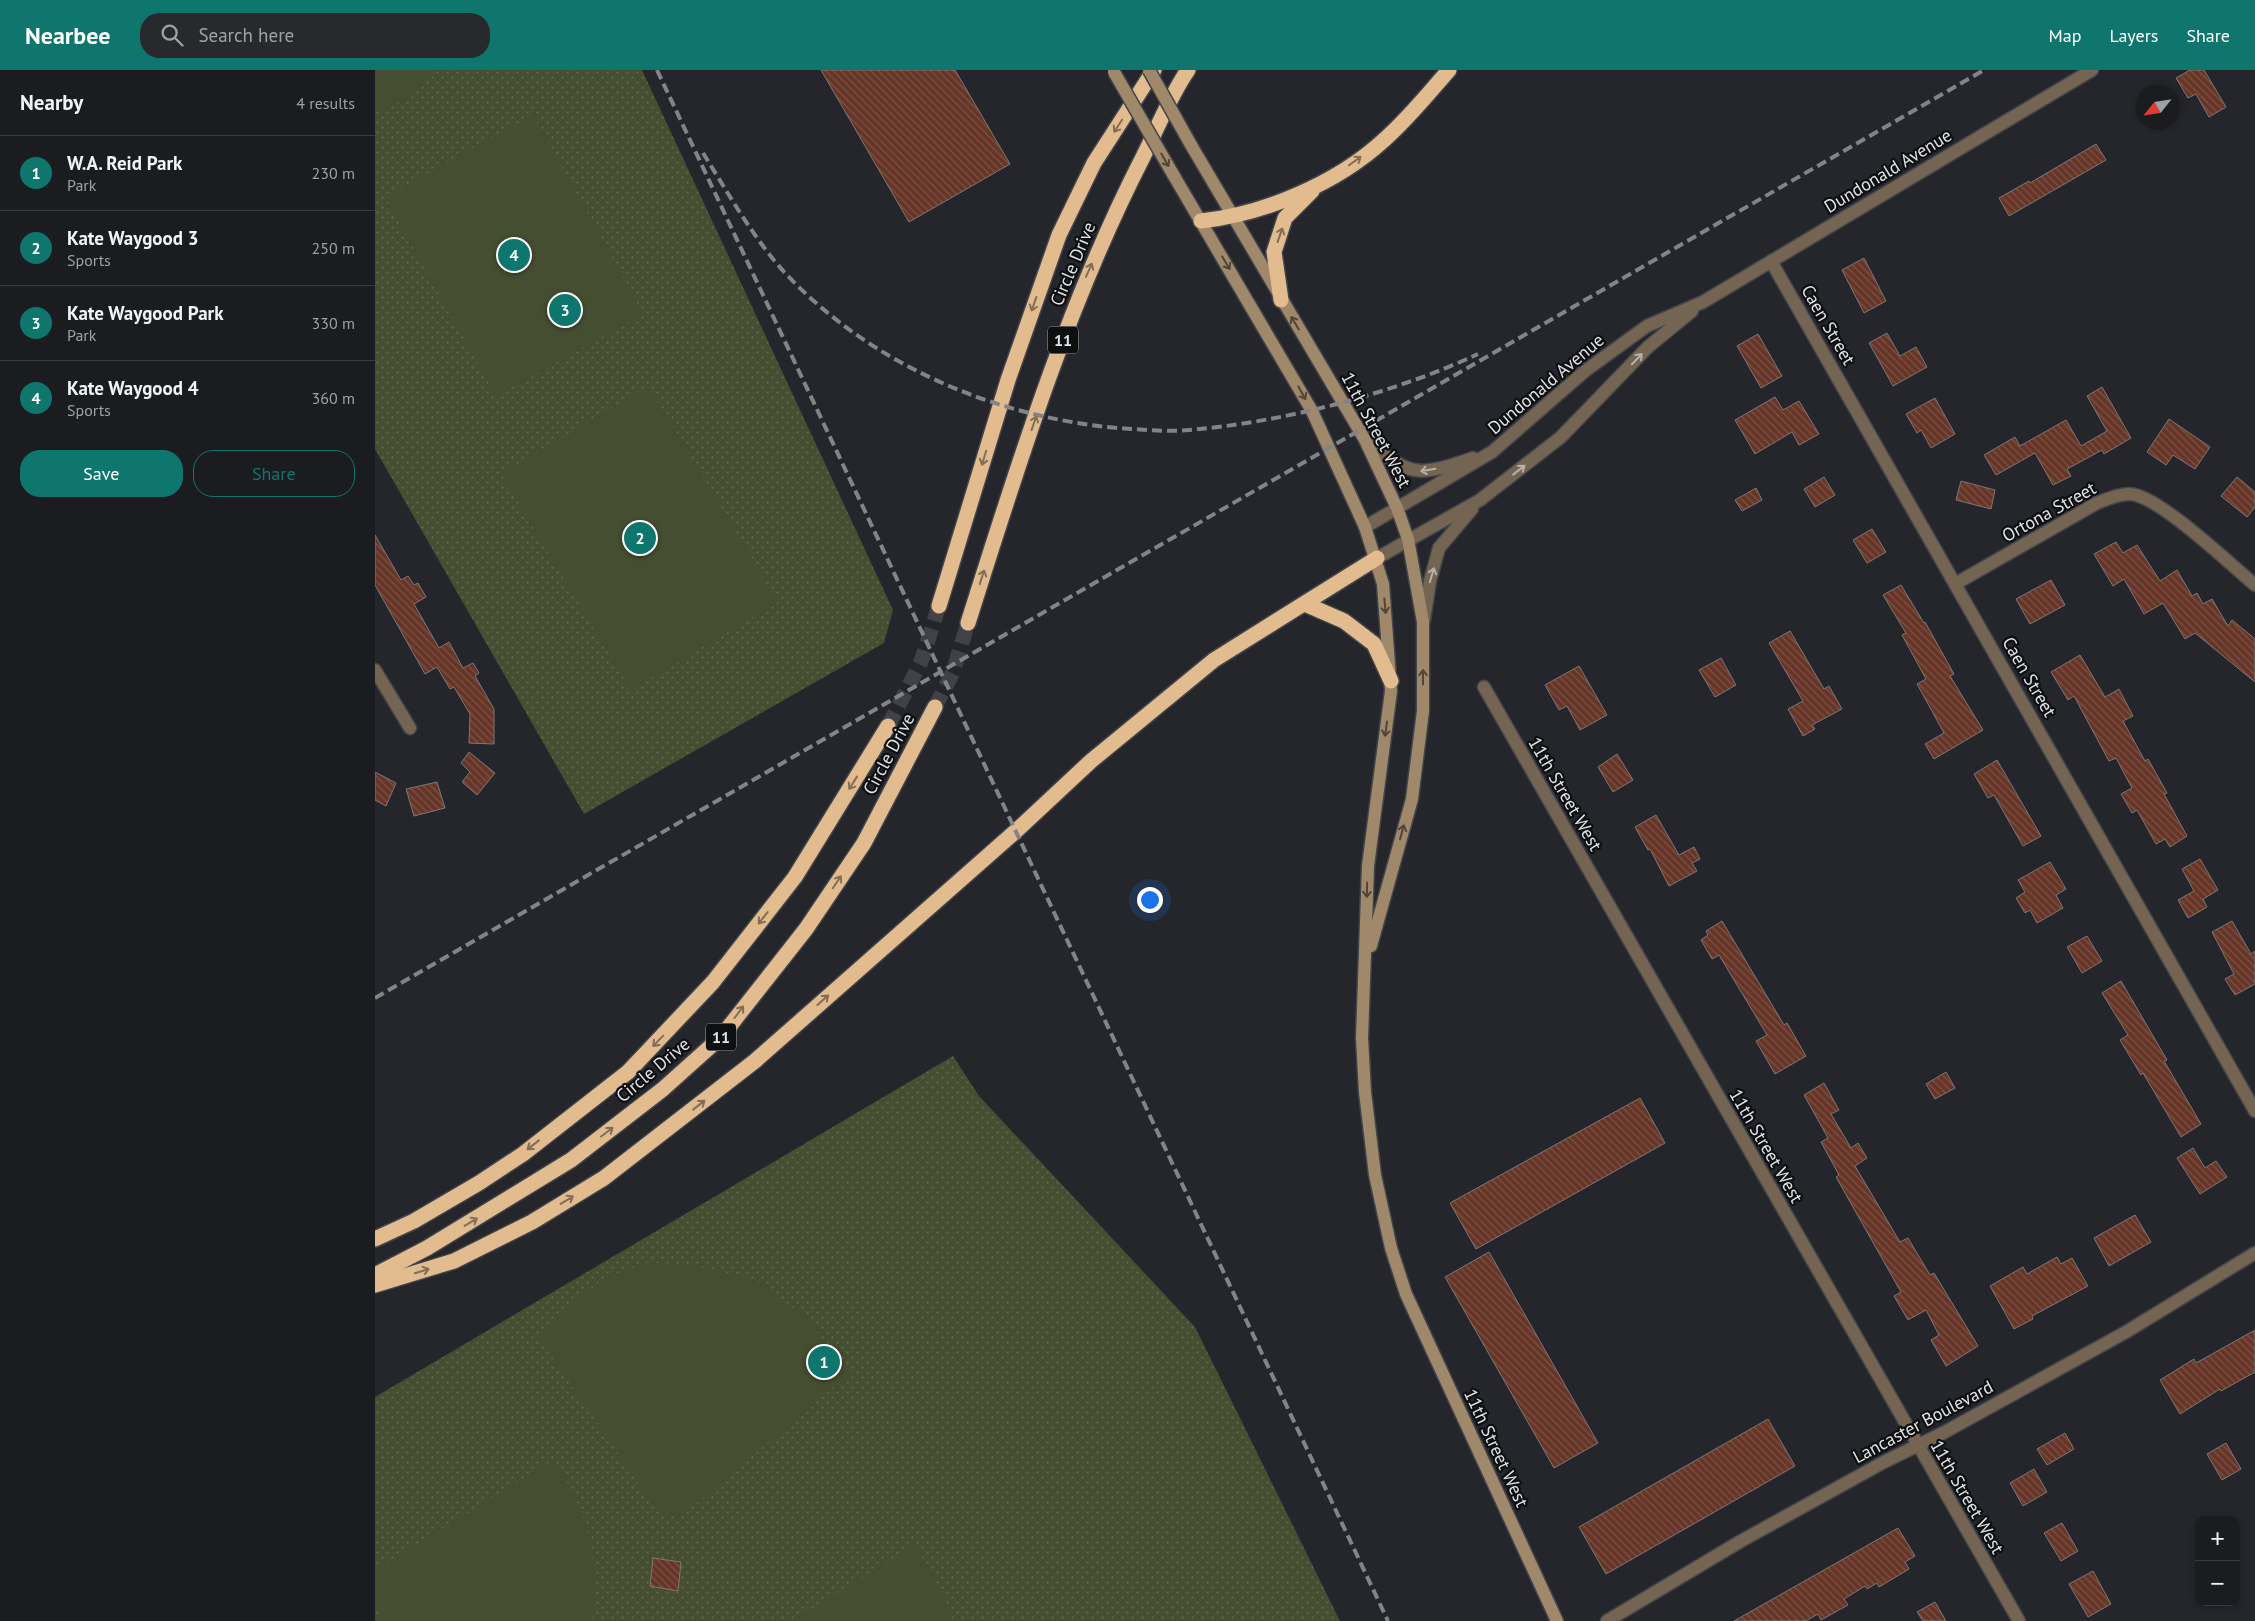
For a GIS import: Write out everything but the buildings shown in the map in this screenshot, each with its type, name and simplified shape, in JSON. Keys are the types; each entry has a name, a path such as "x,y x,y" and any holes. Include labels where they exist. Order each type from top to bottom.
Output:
{"highway":[{"name":"Circle Drive","path":"939,606 1009,380 1059,235 1094,163 1154,70"},
{"name":"Circle Drive","path":"968,623 1006,503 1082,285 1124,193 1188,70"},
{"path":"1281,300 1273,252 1285,218 1314,188 1383,142 1449,70"},
{"path":"1201,221 1232,218 1314,188"},
{"path":"375,1285 454,1261 532,1222 603,1178 755,1061 1114,742 1213,660 1377,558"},
{"path":"1305,604 1344,621 1374,644 1391,681"},
{"name":"Circle Drive","path":"375,1275 427,1248 571,1160 663,1089 721,1037 806,929 864,843 935,707"},
{"name":"Circle Drive","path":"375,1239 415,1221 523,1154 628,1072 713,982 795,877 888,726"}],"main road":[{"name":"11th Street West","path":"1149,70 1232,218 1365,440 1397,508 1408,538 1423,622 1423,711 1412,799 1366,964"},
{"name":"11th Street West","path":"1114,71 1312,411 1365,527 1377,558 1383,584 1391,691 1368,866 1362,1038 1365,1092 1375,1175 1391,1248 1406,1294 1557,1621"}],"street":[{"name":"Dundonald Avenue","path":"1365,527 1492,452 1585,371 1647,326 1703,302 2092,70"},
{"name":"Caen Street","path":"1771,261 2255,1111"},
{"name":"Dundonald Avenue","path":"1377,558 1408,538 1480,500 1561,437 1649,347 1703,302"},
{"name":"Dundonald Avenue","path":"1365,440 1398,465 1418,472 1447,467 1492,452"},
{"name":"Ortona Street","path":"1955,584 2097,503 2115,496 2131,494 2166,510 2255,585"},
{"name":"Dundonald Avenue","path":"1423,622 1430,581 1439,548 1480,500"},
{"path":"375,670 410,728"},
{"name":"11th Street West","path":"1484,688 2019,1621"},
{"name":"Lancaster Boulevard","path":"1607,1621 1749,1537 1884,1462 1918,1447 2126,1332 2255,1253"}],"green space":[{"path":"375,70 642,70 893,610 884,643 584,814 375,449"},
{"path":"375,70 438,70 404,99 375,113"},
{"path":"533,115 643,314 496,396 385,197"},
{"path":"648,386 778,602 631,690 501,474"},
{"path":"953,1056 979,1096 1195,1327 1340,1621 375,1621 375,1397"},
{"path":"650,1262 695,1266 753,1279 805,1317 850,1373 682,1515 657,1511 539,1337 570,1306 606,1277"},
{"path":"554,1460 575,1498 589,1537 595,1578 592,1621 384,1621 375,1606 375,1570"},
{"path":"914,1546 936,1582 945,1601 950,1621 791,1621"}],"tunnel":[{"path":"888,726 921,662 939,606"},
{"path":"935,707 953,672 968,623"}],"railway":[{"path":"657,70 1388,1621"},
{"path":"375,998 1984,70"},
{"path":"703,153 742,216 775,262 822,308 860,337 901,362 944,384 1036,415 1083,424 1160,431 1225,426 1300,413 1374,394 1410,382 1478,354"}],"place":[{"name":"Kate Waygood 4","path":"514,255"},
{"name":"Kate Waygood Park","path":"565,310"},
{"name":"Kate Waygood 3","path":"640,538"},
{"name":"W.A. Reid Park","path":"824,1362"}]}
